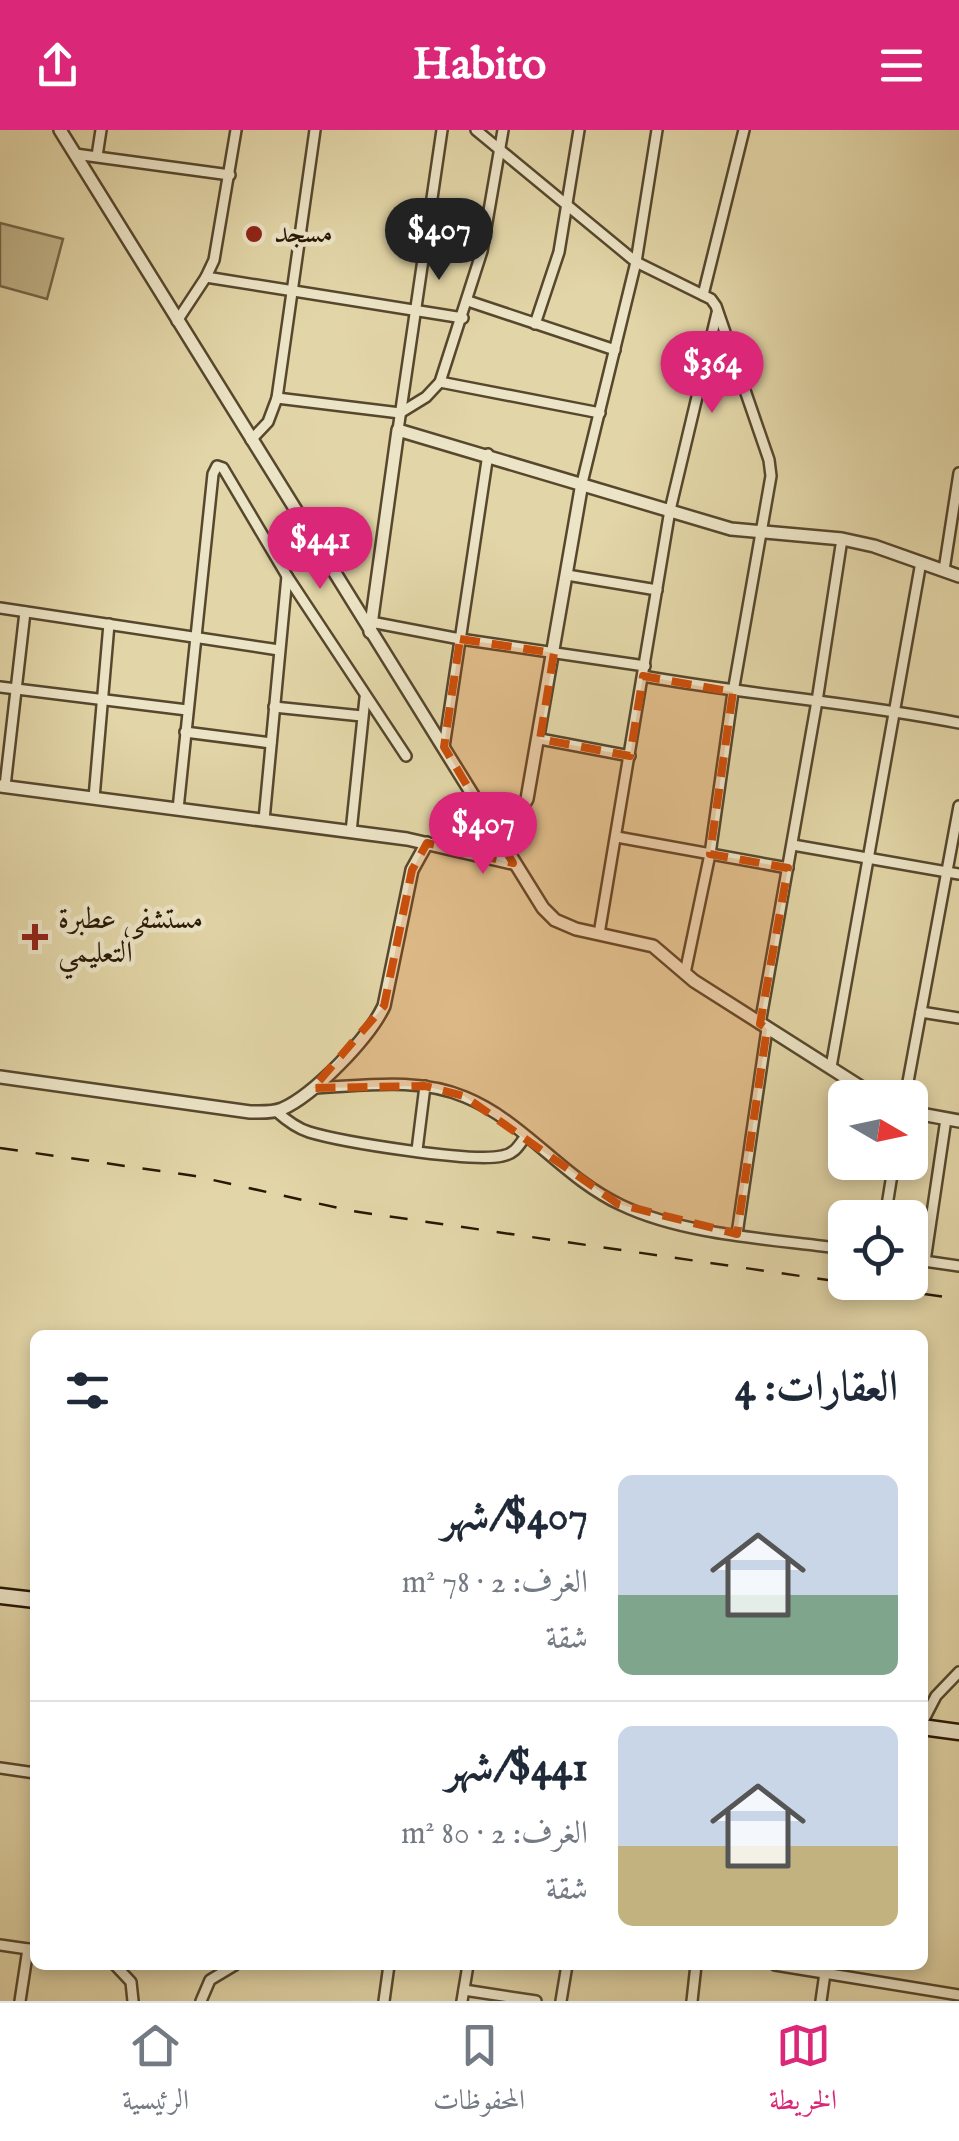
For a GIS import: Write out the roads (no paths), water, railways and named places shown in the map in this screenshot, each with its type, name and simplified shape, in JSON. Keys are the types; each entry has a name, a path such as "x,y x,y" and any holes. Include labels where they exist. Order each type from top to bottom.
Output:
{"main road":[{"path":"0,1596 30,1599"},
{"path":"928,1726 959,1732"}],"street":[{"path":"60,130 371,627 532,894 555,920 653,946 685,973 849,1080"},
{"path":"98,156 102,130"},
{"path":"178,321 214,260 236,130"},
{"path":"251,440 268,422 277,398 315,130"},
{"path":"371,627 442,130"},
{"path":"476,130 636,262 716,306 670,510 598,934"},
{"path":"277,398 400,413 426,398 440,382 468,302 492,207 503,130"},
{"path":"535,324 559,252 579,130"},
{"path":"464,851 523,809 540,739 582,483 636,262 657,130"},
{"path":"703,296 744,130"},
{"path":"75,154 230,175"},
{"path":"206,277 462,318"},
{"path":"468,302 616,350"},
{"path":"685,973 710,854 733,692 770,486 769,460 716,313"},
{"path":"440,382 600,413"},
{"path":"398,430 731,529 842,539 959,576"},
{"path":"444,747 488,454"},
{"path":"178,809 194,637 217,466 223,468 287,576 406,756"},
{"path":"944,570 959,472"},
{"path":"737,1234 764,1026 842,539"},
{"path":"830,1068 921,562"},
{"path":"567,575 657,590"},
{"path":"264,820 287,576"},
{"path":"0,608 279,650"},
{"path":"25,612 2,786 407,839 512,862"},
{"path":"94,798 109,624"},
{"path":"371,627 554,654 733,692 894,710 959,723"},
{"path":"0,687 187,710"},
{"path":"351,832 365,698"},
{"path":"274,707 362,716"},
{"path":"185,732 270,743"},
{"path":"540,739 630,756"},
{"path":"908,1080 959,806"},
{"path":"616,837 788,868"},
{"path":"407,839 412,870"},
{"path":"0,1077 162,1102 250,1112 276,1111 313,1088 377,1022 384,1006 412,870 427,843"},
{"path":"792,846 959,874"},
{"path":"920,1012 959,1018"},
{"path":"313,1088 357,1084 425,1086 464,1096 495,1112 583,1182 618,1204 674,1223 828,1247"},
{"path":"416,1150 425,1086"},
{"path":"276,1111 309,1132 416,1150 494,1158 514,1152 525,1137"},
{"path":"928,1115 953,1120 928,1246"},
{"path":"928,1261 959,1266"},
{"path":"928,1713 936,1696 959,1672"},
{"path":"0,1768 30,1771"},
{"path":"0,1945 30,1950"},
{"path":"20,2001 30,1958"},
{"path":"119,1970 131,1982 133,2001"},
{"path":"201,2001 210,1980 227,1970"},
{"path":"384,2001 388,1970"},
{"path":"467,1970 463,1995 536,2001"},
{"path":"562,2001 566,1970"},
{"path":"692,2001 695,1970"},
{"path":"806,1970 959,1995"},
{"path":"821,2001 825,1973"},
{"path":"909,2001 911,1989"}],"railway":[{"path":"0,1148 195,1176 352,1211 959,1299"}],"place":[{"name":"مسجد","path":"254,234"},
{"name":"مستشفى عطبرة التعليمي","path":"35,937"}]}
